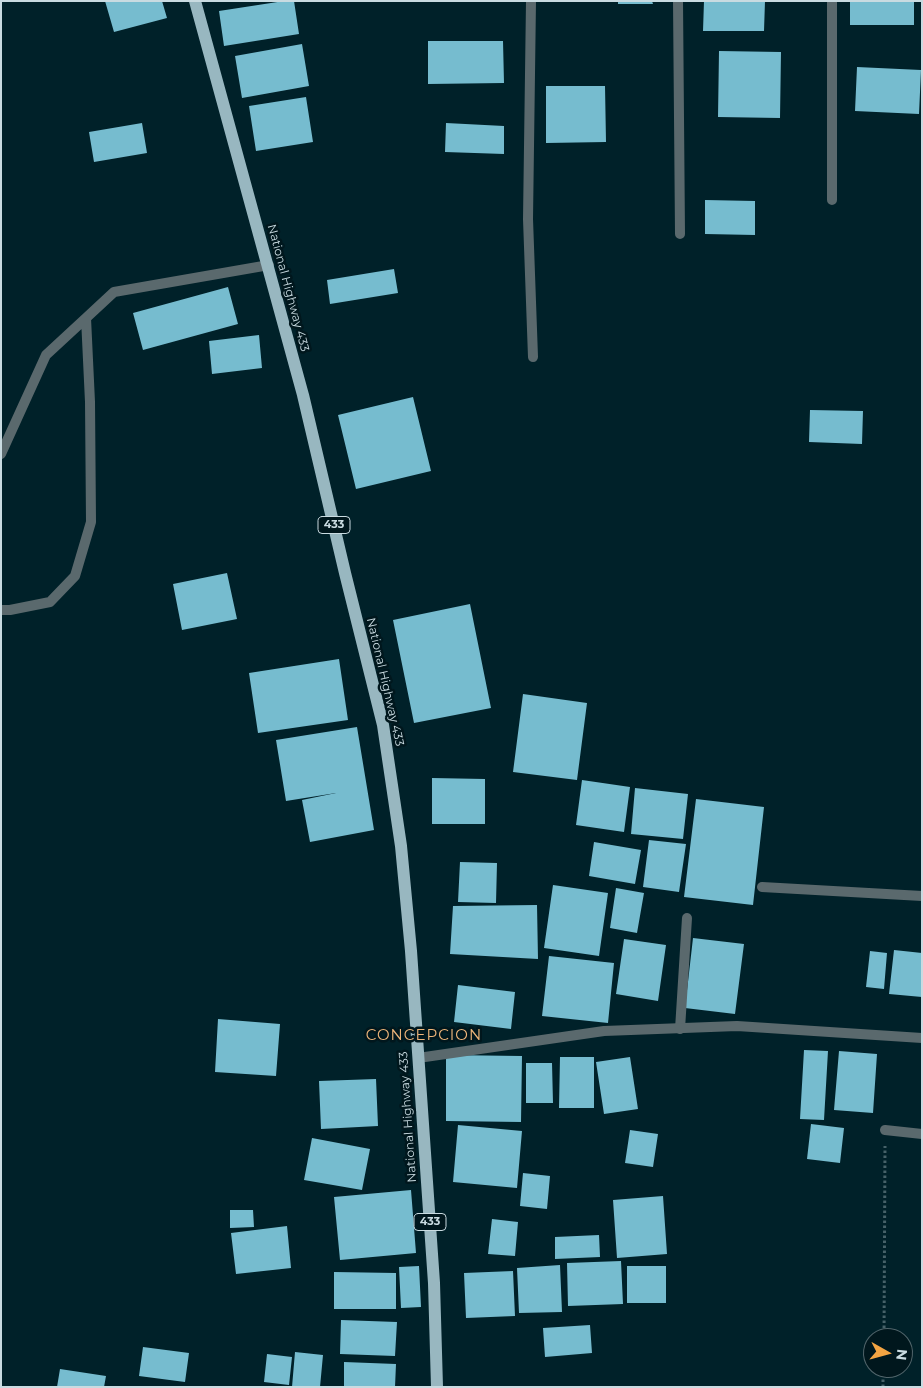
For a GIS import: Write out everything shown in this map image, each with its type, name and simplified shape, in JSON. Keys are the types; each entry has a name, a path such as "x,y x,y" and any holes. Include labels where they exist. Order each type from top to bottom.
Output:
{"main road":[{"name":"National Highway 433","path":"195,1 303,395 383,725 402,855 411,951 434,1283 437,1387"}],"street":[{"path":"531,1 528,219 533,357"},
{"path":"678,1 680,234"},
{"path":"832,1 832,200"},
{"path":"1,454 46,355 114,292 268,265"},
{"path":"1,610 50,602 75,576 91,522 90,402 86,318"},
{"path":"762,887 922,896"},
{"path":"680,1029 687,918"},
{"path":"418,1058 604,1032 737,1026 922,1038"},
{"path":"886,1130 922,1134"}],"path":[{"path":"884,1328 886,1130"}],"building":[{"path":"105,1 162,1 167,18 114,32"},
{"path":"294,1 299,34 224,46 219,11"},
{"path":"618,1 652,1 653,4 618,4"},
{"path":"704,1 765,1 764,31 703,31"},
{"path":"850,1 914,1 914,25 850,25"},
{"path":"428,41 503,41 504,83 428,84"},
{"path":"302,44 309,86 242,98 235,56"},
{"path":"719,51 781,52 780,118 718,117"},
{"path":"857,67 921,70 919,114 855,111"},
{"path":"546,86 605,86 606,142 546,143"},
{"path":"306,97 313,142 256,151 249,106"},
{"path":"142,123 147,153 94,162 89,132"},
{"path":"446,123 504,126 504,154 445,152"},
{"path":"705,200 755,201 755,235 705,234"},
{"path":"394,269 398,293 330,304 327,280"},
{"path":"228,287 238,324 143,350 133,313"},
{"path":"259,335 262,368 212,374 209,341"},
{"path":"413,397 431,471 356,489 338,415"},
{"path":"810,410 863,411 862,444 809,442"},
{"path":"227,573 237,619 182,630 173,584"},
{"path":"470,604 491,708 414,723 393,620"},
{"path":"339,659 348,720 258,733 249,673"},
{"path":"523,694 587,703 577,780 513,772"},
{"path":"357,727 374,830 310,842 302,800 336,793 286,801 276,740"},
{"path":"432,778 485,779 485,824 432,824"},
{"path":"582,780 630,787 624,832 576,825"},
{"path":"635,788 688,794 683,839 631,834"},
{"path":"696,799 764,807 753,905 684,897"},
{"path":"649,840 686,844 679,892 643,887"},
{"path":"594,842 641,850 635,884 589,876"},
{"path":"460,862 497,863 496,903 458,902"},
{"path":"553,885 608,893 599,956 544,948"},
{"path":"616,888 644,893 637,933 610,928"},
{"path":"537,905 538,959 450,954 453,906"},
{"path":"693,938 744,944 735,1014 685,1008"},
{"path":"624,939 666,945 658,1001 616,994"},
{"path":"894,950 922,953 922,997 889,994"},
{"path":"870,951 887,953 884,989 866,987"},
{"path":"549,956 614,963 608,1023 542,1016"},
{"path":"458,985 515,992 511,1029 454,1022"},
{"path":"218,1019 280,1024 276,1076 215,1072"},
{"path":"804,1050 828,1051 824,1120 800,1119"},
{"path":"839,1051 877,1054 873,1113 834,1110"},
{"path":"446,1055 522,1056 521,1122 446,1121"},
{"path":"560,1057 594,1057 594,1108 559,1108"},
{"path":"630,1057 638,1109 604,1114 596,1062"},
{"path":"526,1063 552,1063 553,1103 526,1103"},
{"path":"376,1079 378,1126 321,1129 319,1081"},
{"path":"811,1124 844,1128 840,1163 807,1159"},
{"path":"458,1125 522,1131 517,1188 453,1182"},
{"path":"630,1130 658,1134 653,1167 625,1163"},
{"path":"312,1138 370,1149 362,1190 304,1180"},
{"path":"523,1173 550,1176 547,1209 520,1206"},
{"path":"411,1190 416,1253 340,1260 334,1197"},
{"path":"663,1196 667,1254 617,1258 613,1200"},
{"path":"230,1210 253,1210 254,1227 230,1228"},
{"path":"492,1219 518,1222 515,1256 488,1254"},
{"path":"287,1226 291,1268 236,1274 231,1233"},
{"path":"599,1235 600,1257 555,1259 555,1237"},
{"path":"621,1261 623,1304 568,1306 567,1263"},
{"path":"560,1265 562,1312 519,1313 517,1268"},
{"path":"419,1266 421,1307 401,1308 399,1267"},
{"path":"627,1266 666,1266 666,1303 627,1303"},
{"path":"513,1271 515,1316 466,1318 464,1273"},
{"path":"334,1272 396,1273 396,1309 334,1309"},
{"path":"341,1320 397,1322 395,1356 340,1354"},
{"path":"590,1325 592,1353 545,1357 543,1328"},
{"path":"143,1347 189,1353 185,1382 139,1376"},
{"path":"295,1352 323,1355 320,1387 292,1387"},
{"path":"267,1354 292,1357 289,1385 264,1382"},
{"path":"344,1362 396,1364 395,1387 344,1387"},
{"path":"60,1369 106,1376 104,1387 57,1387"}],"district":[{"name":"CONCEPCION","path":"424,1036"}]}
